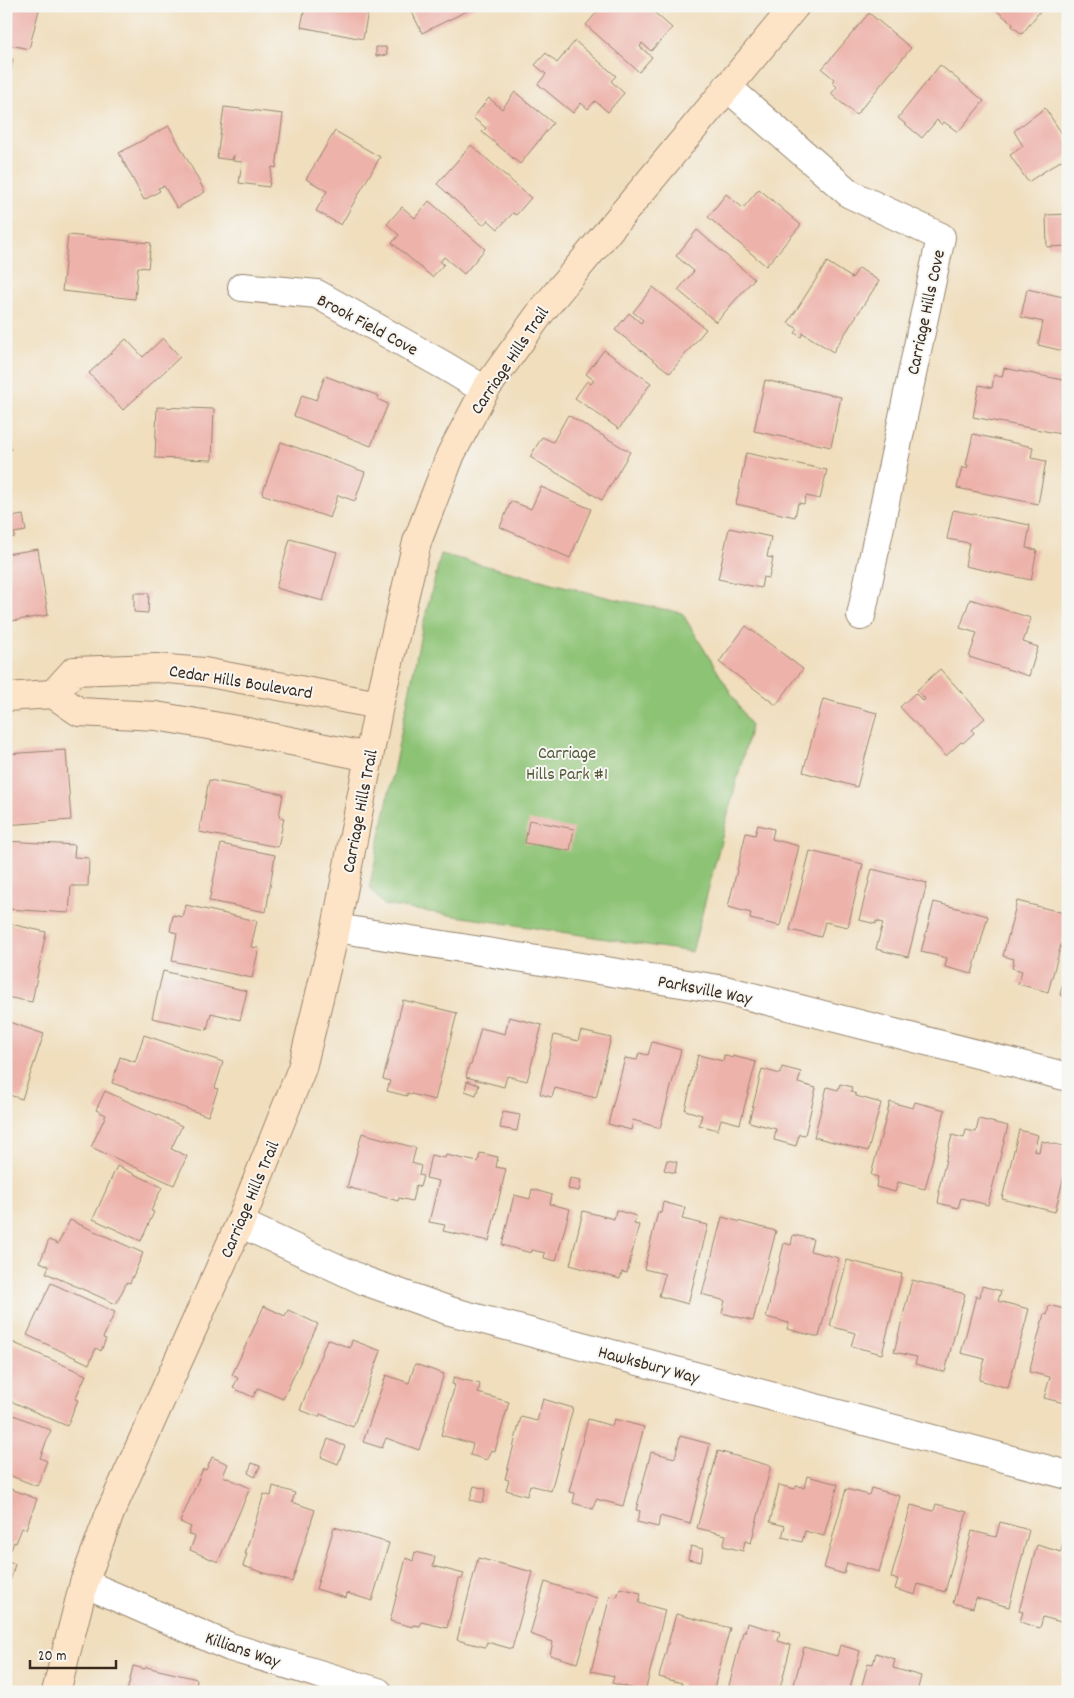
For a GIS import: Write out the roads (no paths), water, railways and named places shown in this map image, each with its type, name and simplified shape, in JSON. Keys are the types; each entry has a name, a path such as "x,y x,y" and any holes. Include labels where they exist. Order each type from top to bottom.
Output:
{"street":[{"name":"Carriage Hills Trail","path":"56,1692 84,1583 110,1513 240,1223 302,1068 336,928 379,704 417,542 451,454 485,390 541,312 795,6"},
{"name":"Carriage Hills Cove","path":"727,87 850,194 941,237 861,616"},
{"name":"Brook Field Cove","path":"242,287 317,294 485,390"},
{"name":"Cedar Hills Boulevard","path":"53,694 74,671 156,668 204,672 379,704"},
{"path":"6,697 53,694 79,712 156,716 237,730 369,757"},
{"name":"Parksville Way","path":"336,928 725,990 1068,1077"},
{"name":"Hawksbury Way","path":"240,1223 365,1282 450,1311 1068,1475"},
{"name":"Killians Way","path":"84,1583 230,1647 378,1692"}],"park label":[{"name":"Carriage Hills Park #1","path":"567,762"}]}
